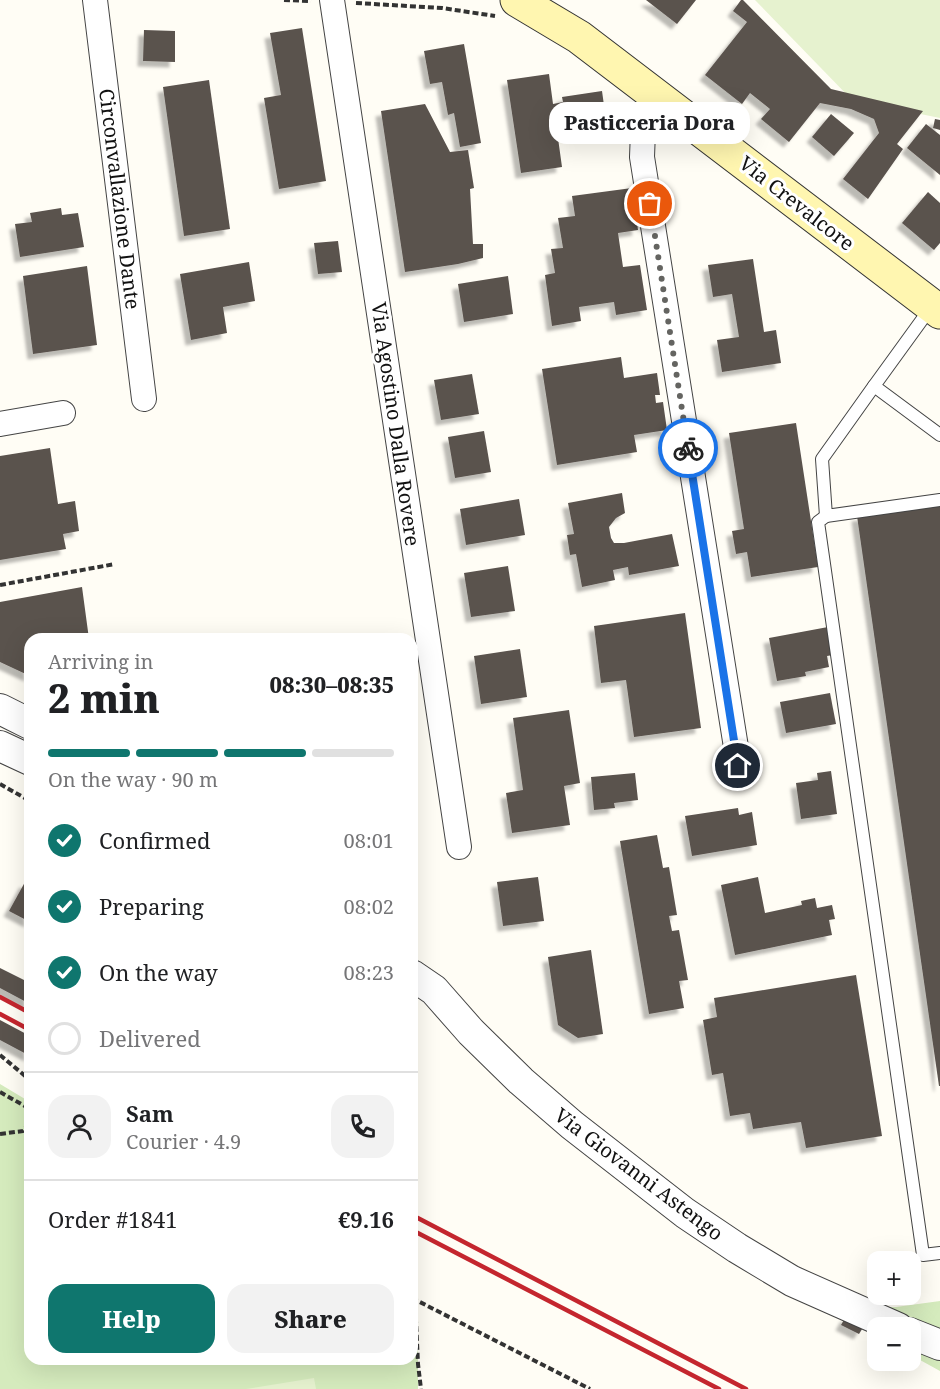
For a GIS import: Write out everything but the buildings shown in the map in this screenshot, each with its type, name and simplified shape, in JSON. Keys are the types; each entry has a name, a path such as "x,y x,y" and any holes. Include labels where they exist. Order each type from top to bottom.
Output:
{"main road":[{"name":"Via Crevalcore","path":"507,8 579,37 936,309"}],"street":[{"name":"Circonvallazione Dante","path":"95,0 144,399"},
{"name":"Via Agostino Dalla Rovere","path":"344,1 459,847"},
{"path":"654,95 644,131 642,157 738,766"},
{"path":"0,424 63,413"},
{"path":"0,709 24,721"},
{"path":"0,746 24,757"},
{"name":"Via Giovanni Astengo","path":"418,979 434,990 521,1081 563,1118 684,1213 792,1281 873,1317"},
{"path":"921,1337 940,1345"}],"lane":[{"path":"826,516 822,459 874,386 936,309"},
{"path":"874,386 940,435"},
{"path":"940,500 826,516 818,522 923,1255 940,1253"}],"path":[{"path":"344,1 442,8 507,8"},
{"path":"0,585 116,564"},
{"path":"0,784 24,798"},
{"path":"0,1055 24,1075"},
{"path":"0,1092 24,1106"},
{"path":"0,1134 24,1130"},
{"path":"418,1301 590,1389"},
{"path":"418,1364 421,1389"}],"green space":[{"path":"755,0 940,0 940,118 852,100"},
{"path":"0,1084 24,1098 24,1365 418,1365 418,1389 0,1389"},
{"path":"940,1301 940,1371 921,1361 921,1317 867,1317 867,1331 829,1310 896,1307"},
{"path":"314,1378 316,1389 246,1389"}],"railway":[{"path":"0,997 24,1010"},
{"path":"0,1014 24,1027"},
{"path":"418,1218 746,1389"},
{"path":"418,1233 719,1389"}],"way so far":[{"path":"650,204 688,448"}],"place":[{"name":"Pasticceria Dora","path":"650,204"}],"route":[{"path":"688,448 738,766"}]}
